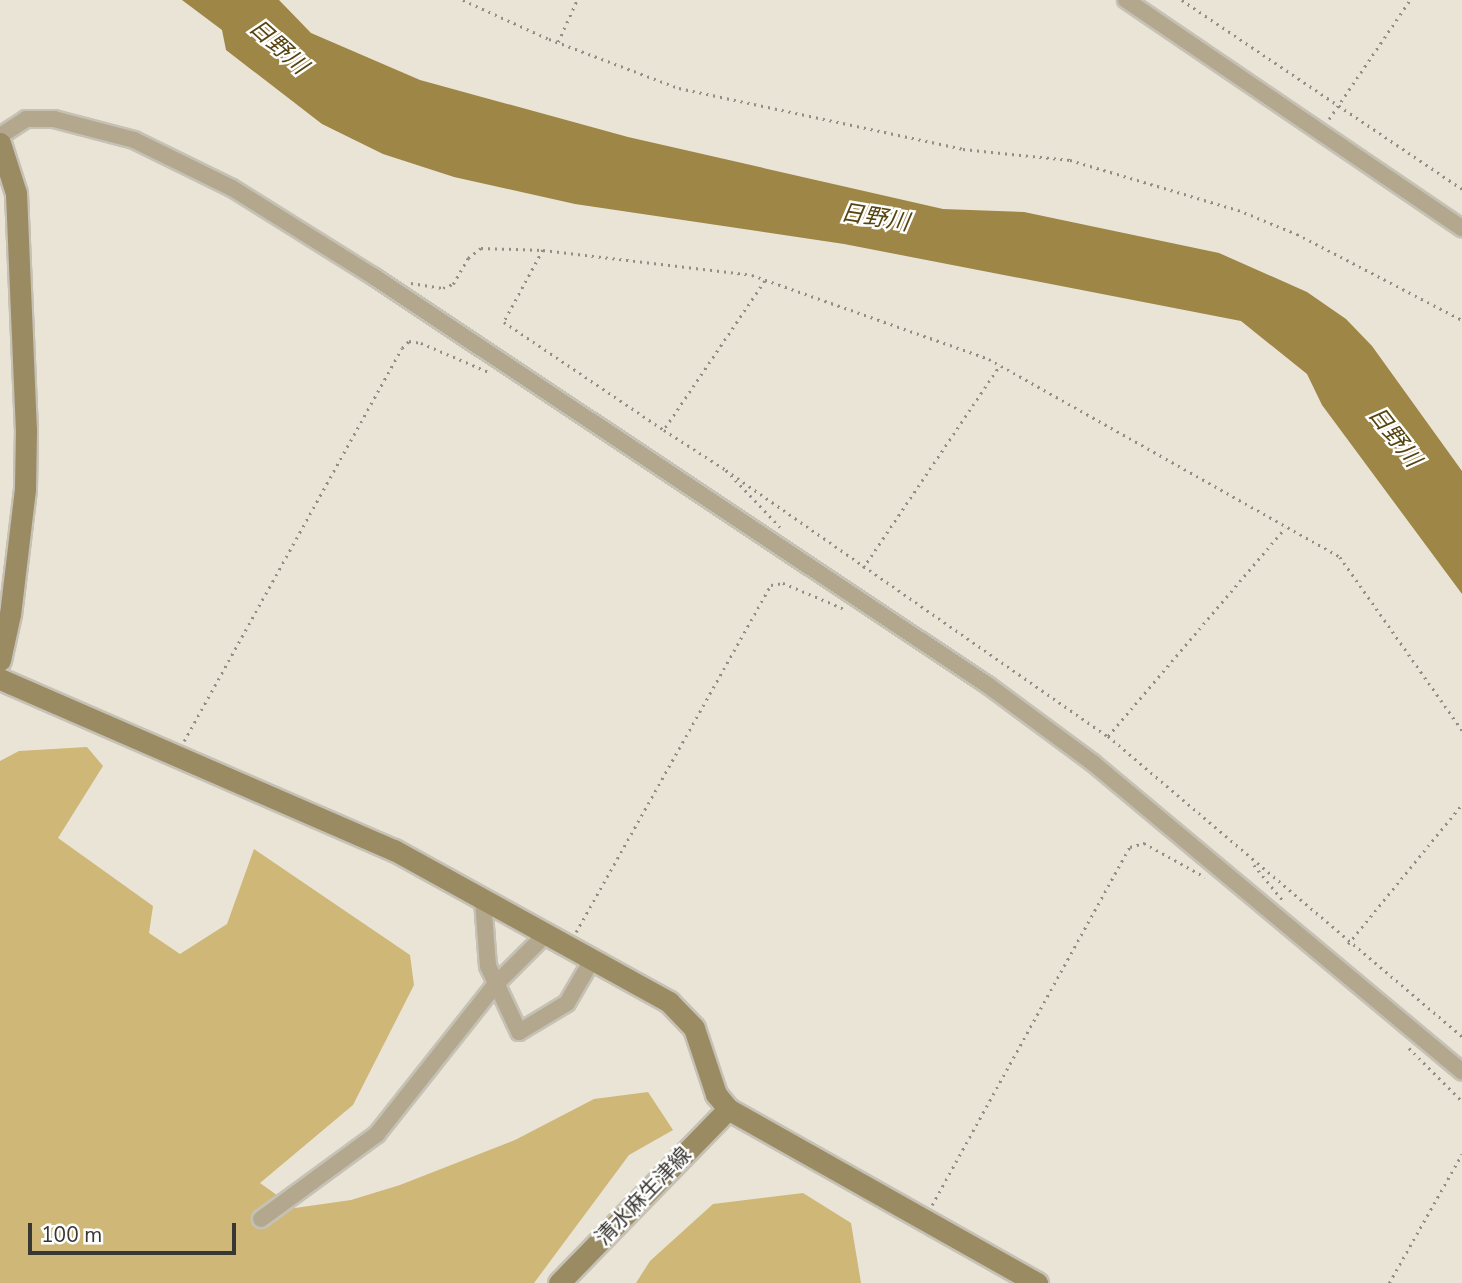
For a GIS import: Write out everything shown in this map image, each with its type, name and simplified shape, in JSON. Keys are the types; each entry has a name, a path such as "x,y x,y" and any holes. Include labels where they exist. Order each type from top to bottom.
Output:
{"street":[{"path":"1126,0 1462,228"},
{"path":"0,136 26,119 54,119 134,140 211,176 373,276 989,685 1093,763 1462,1071"},
{"path":"0,143 16,193 26,430 25,489 10,614 0,660"},
{"path":"0,679 394,850 685,1016 716,1094 728,1109 923,1220 1010,1276 1037,1283"},
{"path":"483,900 488,966 519,1032 567,1003 591,962"},
{"path":"261,1219 377,1134 495,985 544,936"},
{"name":"清水麻生津線","path":"559,1283 728,1109"}],"path":[{"path":"463,0 558,42 679,88 771,111 963,149 1070,160 1110,170 1297,234 1462,320"},
{"path":"558,42 577,0"},
{"path":"1182,0 1340,104 1462,189"},
{"path":"1320,131 1410,0"},
{"path":"408,282 443,288 453,284 468,258 481,248 543,250 752,275 1000,365 1347,564 1462,730"},
{"path":"543,250 504,322 726,470 863,568 991,651 1108,736 1348,944 1462,1036"},
{"path":"664,430 765,281"},
{"path":"176,757 402,348 409,341 421,343 497,376"},
{"path":"863,568 1000,365"},
{"path":"726,470 783,530"},
{"path":"1108,736 1286,527"},
{"path":"567,949 771,585 783,583 853,613"},
{"path":"1348,944 1462,804"},
{"path":"923,1220 1130,847 1144,844 1209,879"},
{"path":"1389,1283 1462,1154"}],"shaded area":[{"path":"87,747 103,766 58,838 153,906 149,933 180,954 227,924 254,849 410,955 414,985 353,1105 260,1183 295,1208 351,1200 400,1185 515,1140 594,1099 648,1092 673,1130 629,1155 534,1283 0,1283 0,761 19,751"},
{"path":"803,1193 851,1223 861,1283 636,1283 650,1261 713,1204"}],"water":[{"name":"日野川","path":"182,0 279,0 311,33 420,80 628,137 943,209 1024,212 1219,253 1307,292 1346,319 1372,346 1462,471 1462,594 1322,405 1307,374 1241,321 844,244 575,204 454,177 383,154 322,124 226,50 222,30"}]}
